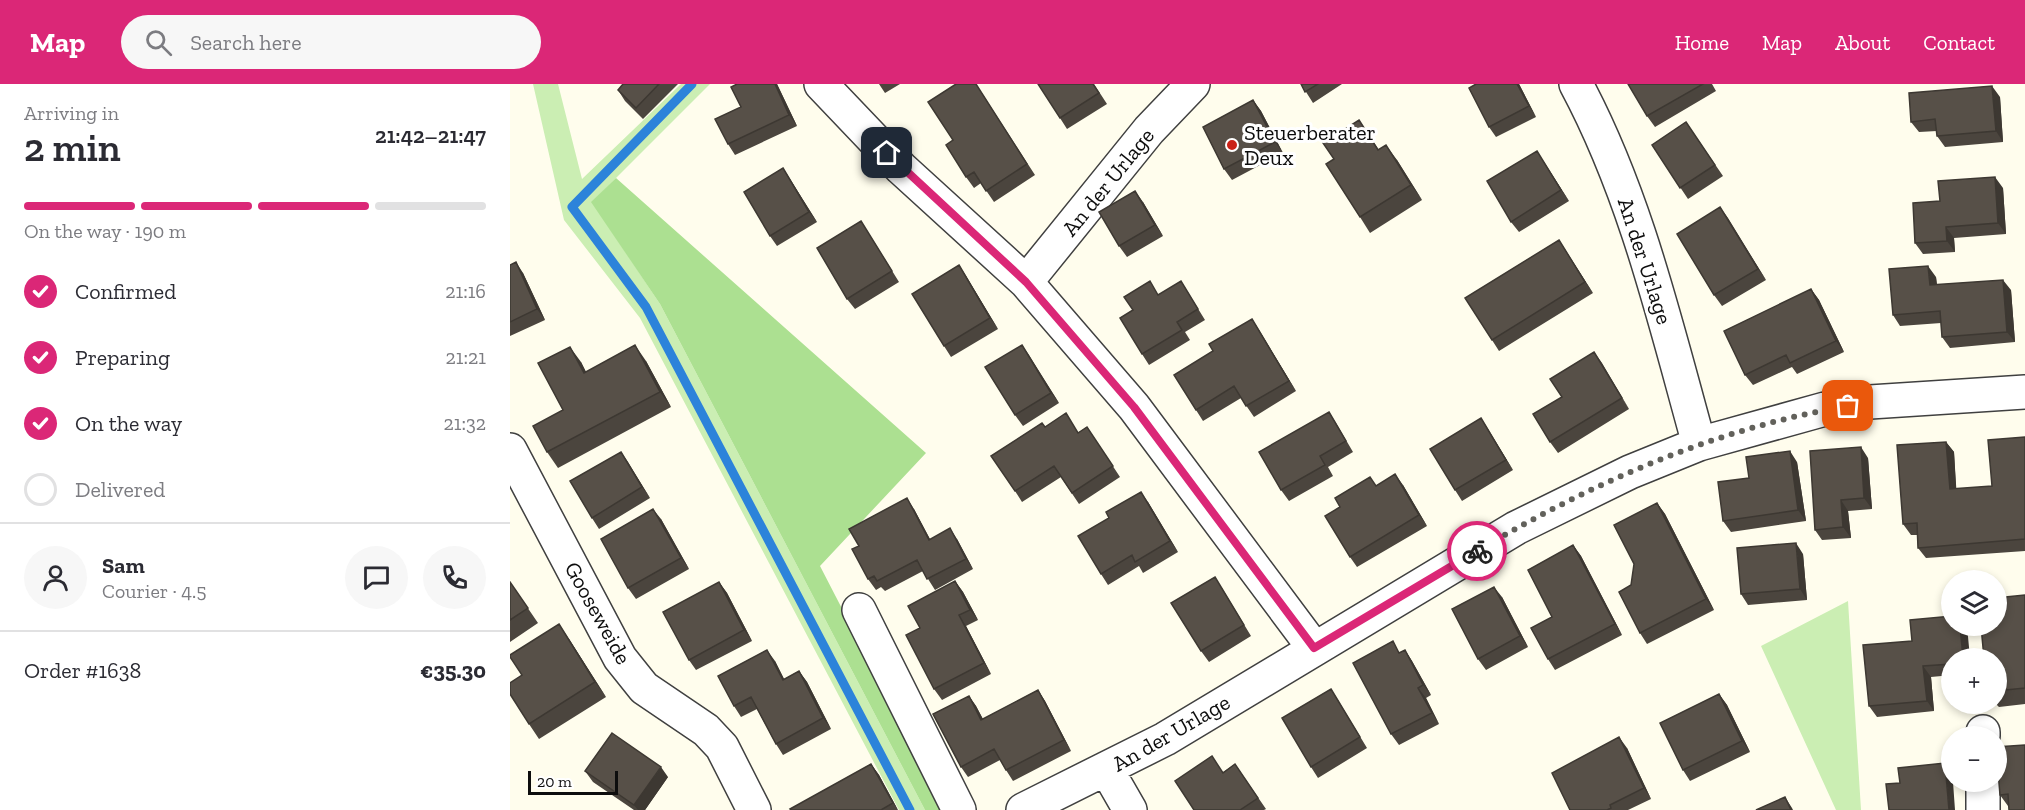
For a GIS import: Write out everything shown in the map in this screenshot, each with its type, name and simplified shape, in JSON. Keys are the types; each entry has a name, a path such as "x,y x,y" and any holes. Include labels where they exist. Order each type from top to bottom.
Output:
{"street":[{"path":"821,84 901,168 1026,282 1134,407 1314,648"},
{"name":"An der Urlage","path":"1026,282 1149,130 1192,84"},
{"name":"An der Urlage","path":"1576,84 1610,153 1644,249 1699,444"},
{"name":"An der Urlage","path":"1023,810 1165,739 1535,517 1602,484 1699,444 1826,409 1870,402 2025,392"},
{"name":"Gooseweide","path":"510,450 620,658 644,688 706,730 722,747 754,810"},
{"path":"859,610 959,810"},
{"path":"1107,770 1130,810"},
{"path":"1983,792 1983,810"}],"green space":[{"path":"533,84 558,84 582,179 681,84 710,84 592,202 660,304 925,810 899,810 640,318 564,220"},
{"path":"616,178 926,453 820,566 946,810 925,810 660,304 591,202"},
{"path":"1848,601 1861,810 1836,810 1761,646"}],"building":[{"path":"623,84 659,84 636,108 618,90"},
{"path":"737,84 775,84 789,115 728,144 715,119 741,107 731,87"},
{"path":"956,84 976,84 1027,164 986,191 974,172 966,177 946,145 953,140 928,102"},
{"path":"1038,84 1093,84 1099,93 1060,118"},
{"path":"1301,84 1318,84 1305,92"},
{"path":"1476,84 1517,84 1529,106 1489,127 1469,88"},
{"path":"1628,84 1703,84 1647,116"},
{"path":"1992,86 1996,131 1937,136 1935,119 1911,122 1909,93"},
{"path":"1253,100 1275,142 1224,169 1203,127"},
{"path":"1359,120 1378,150 1386,145 1411,185 1360,217 1326,164 1334,159 1323,143"},
{"path":"1686,122 1715,165 1680,188 1652,145"},
{"path":"1537,151 1561,190 1511,222 1487,181"},
{"path":"783,168 809,212 770,236 744,192"},
{"path":"1995,177 1998,223 1946,227 1947,241 1915,243 1913,203 1940,201 1938,181"},
{"path":"1135,191 1155,225 1119,246 1099,212"},
{"path":"1720,207 1758,269 1714,295 1677,234"},
{"path":"861,221 892,271 847,299 817,248"},
{"path":"1559,240 1585,282 1492,340 1465,298"},
{"path":"516,262 537,309 510,322 510,265"},
{"path":"959,265 990,318 944,346 912,294"},
{"path":"1928,266 1930,285 2003,280 2007,332 1942,337 1940,311 1893,315 1889,269"},
{"path":"1150,281 1158,295 1181,281 1198,309 1177,322 1182,330 1142,354 1120,318 1133,310 1124,297"},
{"path":"1811,289 1836,341 1790,363 1786,355 1745,375 1724,331"},
{"path":"1252,319 1289,381 1246,406 1234,386 1196,410 1174,375 1213,351 1209,344"},
{"path":"635,345 660,392 547,452 533,426 563,410 538,363 570,347 584,373"},
{"path":"1022,345 1051,393 1015,415 985,367"},
{"path":"1594,352 1622,398 1550,442 1533,414 1562,397 1550,379"},
{"path":"1329,412 1346,441 1320,456 1325,465 1281,490 1259,452"},
{"path":"1066,413 1078,433 1087,427 1113,466 1072,493 1054,466 1015,491 991,456 1042,423 1045,427"},
{"path":"1481,418 1506,460 1455,490 1430,449"},
{"path":"2025,437 2025,539 1918,548 1917,523 1903,524 1897,445 1946,442 1950,489 1992,486 1988,440"},
{"path":"1861,447 1864,498 1841,500 1843,527 1815,530 1810,451"},
{"path":"1790,451 1798,510 1723,521 1718,482 1749,478 1746,457"},
{"path":"621,452 642,487 592,518 570,481"},
{"path":"1395,474 1419,515 1350,557 1325,516 1340,507 1335,498 1370,477 1376,486"},
{"path":"1141,492 1170,541 1135,562 1132,555 1101,574 1078,536 1109,518 1106,512"},
{"path":"907,498 929,540 950,528 966,559 927,579 917,560 877,581 874,576 868,579 852,549 859,546 849,529"},
{"path":"1657,503 1706,599 1640,633 1619,592 1631,585 1634,564 1614,525"},
{"path":"653,509 681,558 628,588 601,539"},
{"path":"1796,543 1800,589 1741,594 1737,548"},
{"path":"1573,545 1615,624 1548,659 1531,628 1552,617 1528,570"},
{"path":"1215,577 1244,625 1201,651 1171,603"},
{"path":"955,581 970,610 959,615 984,663 934,689 906,635 920,628 908,606"},
{"path":"510,582 528,608 510,620"},
{"path":"719,582 744,630 689,660 663,612"},
{"path":"1494,587 1520,636 1478,659 1452,609"},
{"path":"2025,595 2025,688 2007,690 2007,648 1983,648 1982,636 2007,636 2007,597"},
{"path":"1941,617 1941,636 1961,636 1962,648 1941,648 1941,665 1923,666 1927,701 1869,706 1863,645 1912,641 1910,620"},
{"path":"559,624 595,682 529,724 510,694 510,683 522,675 510,655"},
{"path":"1393,641 1399,653 1405,650 1423,685 1418,688 1432,713 1391,734 1353,663"},
{"path":"767,650 783,680 799,671 823,718 776,744 751,697 734,706 718,676"},
{"path":"1331,689 1360,737 1311,767 1282,718"},
{"path":"1038,690 1064,740 1006,770 994,749 961,767 933,714 969,696 981,720"},
{"path":"1719,694 1742,741 1683,770 1660,723"},
{"path":"612,733 661,767 634,805 585,771"},
{"path":"1619,737 1644,788 1610,805 1611,808 1607,810 1570,810 1552,773"},
{"path":"2025,745 2025,810 2009,810 2008,794 2000,795 2000,792 2007,792 2007,746"},
{"path":"1212,756 1223,773 1235,764 1258,798 1240,810 1194,810 1175,781"},
{"path":"1941,763 1941,792 1947,792 1949,810 1889,810 1886,784 1900,783 1898,768"},
{"path":"871,764 893,803 881,810 790,809"},
{"path":"1785,797 1791,810 1756,810"}],"waterway":[{"path":"692,84 572,207 646,307 910,810"}],"way so far":[{"path":"1477,551 1574,497 1699,444 1826,409 1848,406"}],"place":[{"name":"Steuerberater Deux","path":"1232,145"}],"route":[{"path":"887,153 1026,282 1134,407 1314,648 1477,551"}]}
